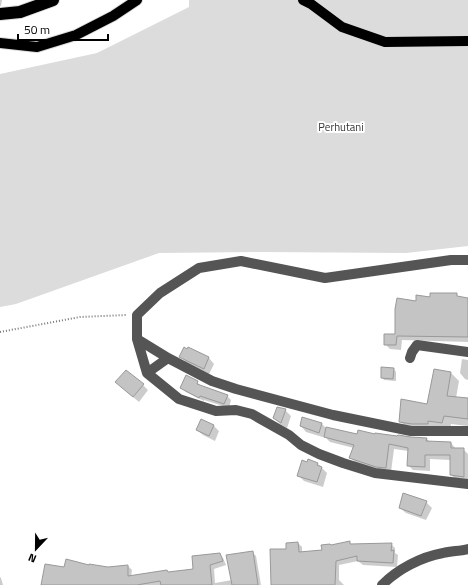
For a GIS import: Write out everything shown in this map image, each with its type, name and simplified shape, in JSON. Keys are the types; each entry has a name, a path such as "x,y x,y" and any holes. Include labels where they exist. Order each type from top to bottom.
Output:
{"highway":[{"path":"0,14 20,12 53,0"}],"main road":[{"path":"0,43 37,47 76,35 113,16 137,0"},
{"path":"303,0 311,4 342,27 384,42 468,41"}],"street":[{"path":"468,260 451,260 325,278 241,261 199,268 160,293 138,315 137,339 147,373 179,400 216,411 236,410 252,414 289,435 301,445 319,454 375,473 468,484"},
{"path":"137,339 168,358 212,381 236,389 333,415 412,431 468,431"},
{"path":"410,358 417,345 468,352"},
{"path":"147,373 168,358"},
{"path":"382,585 391,576 422,559 442,553 468,549"}],"path":[{"path":"0,332 80,317 138,315"}],"green space":[{"name":"Perhutani","path":"189,0 468,0 468,246 406,253 159,253 16,304 0,307 0,74 97,53 189,7"}],"building":[{"path":"430,293 457,293 457,296 468,298 468,337 397,336 396,345 384,345 384,334 395,334 395,309 397,298 416,301 416,295 430,297"},
{"path":"184,347 187,349 188,347 209,357 204,369 179,357"},
{"path":"381,367 394,368 393,379 381,378"},
{"path":"434,369 451,372 447,396 468,398 468,419 444,416 442,423 428,421 428,424 412,424 399,422 401,399 427,404"},
{"path":"126,370 144,384 133,397 115,382"},
{"path":"186,375 198,381 197,384 228,395 224,404 200,396 199,398 180,388"},
{"path":"277,407 286,409 281,423 273,418"},
{"path":"302,417 322,423 319,433 300,426"},
{"path":"201,419 214,425 209,436 196,430"},
{"path":"326,427 357,434 358,430 375,434 427,438 426,441 451,442 451,448 464,448 464,477 450,475 450,455 425,455 425,467 407,466 408,448 389,444 386,468 376,467 349,458 354,445 324,437"},
{"path":"308,459 318,463 317,465 322,467 317,482 297,476 302,460 307,462"},
{"path":"403,493 427,501 421,516 399,508"},
{"path":"350,541 350,544 392,543 391,551 394,550 393,563 357,561 357,556 336,561 335,585 271,585 270,549 286,549 286,543 298,542 299,552 322,550 321,545 331,545"},
{"path":"253,551 258,585 232,585 226,555"},
{"path":"220,553 223,561 210,565 212,585 161,585 160,581 137,585 41,585 45,564 64,567 66,559 89,565 108,567 128,565 128,576 167,570 168,572 193,569 192,556"}]}
